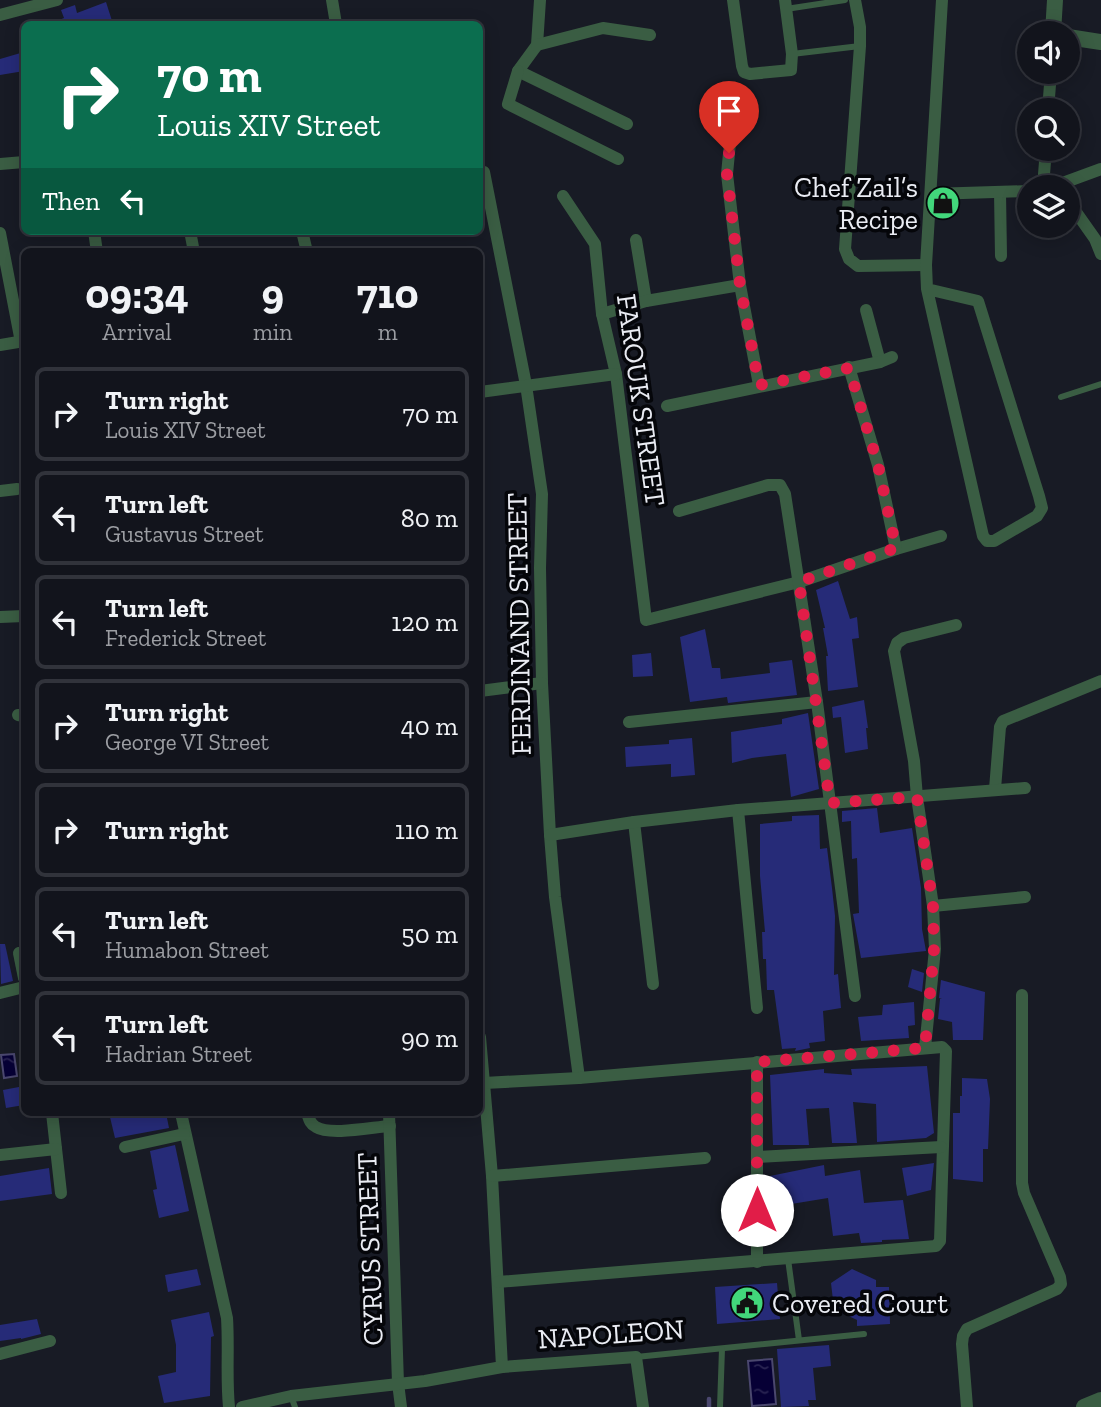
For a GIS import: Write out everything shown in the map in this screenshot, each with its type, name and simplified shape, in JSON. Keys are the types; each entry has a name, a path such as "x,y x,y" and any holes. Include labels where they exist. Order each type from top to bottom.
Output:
{"street":[{"path":"0,15 57,0"},
{"path":"332,0 336,21"},
{"path":"540,0 537,45 518,71 508,104 618,159"},
{"path":"733,0 744,72 791,70 792,54 785,4"},
{"path":"855,0 860,27 860,47 845,249 849,260 858,266 926,265"},
{"path":"927,289 978,301 982,307 1039,496 1041,508 1037,516 994,541 987,541 983,536 927,289 926,265 942,0"},
{"path":"1054,21 1055,0"},
{"path":"537,45 603,29 650,35"},
{"path":"1080,39 1101,42"},
{"path":"518,71 627,124"},
{"path":"733,112 727,174 740,285 759,385"},
{"path":"0,164 21,162"},
{"path":"1080,177 1101,169"},
{"name":"FERDINAND STREET","path":"485,172 526,384 542,494 542,683 551,835 555,897 579,1078"},
{"path":"931,194 1017,191"},
{"path":"1000,192 1001,256"},
{"name":"FAROUK STREET","path":"564,196 595,244 602,314 616,374 646,620 799,582"},
{"path":"1080,217 1095,239 1101,254"},
{"path":"0,234 21,332"},
{"path":"636,240 646,301"},
{"path":"602,314 646,301 740,285"},
{"path":"667,406 886,359 866,310"},
{"path":"0,345 21,341"},
{"path":"849,368 878,465 896,548"},
{"path":"483,391 616,374"},
{"path":"679,512 768,485 780,485 785,494 817,702 855,996"},
{"path":"0,491 17,489"},
{"path":"799,582 896,548 941,536"},
{"path":"0,617 21,616"},
{"path":"925,1048 934,949 933,906 914,761 894,651 897,643 904,638 956,625"},
{"path":"995,789 1000,727 1003,721 1101,681"},
{"path":"483,691 542,683"},
{"path":"629,722 817,702"},
{"path":"551,835 738,810 1025,788"},
{"path":"738,810 757,1008"},
{"path":"634,822 653,985"},
{"path":"933,906 1025,897"},
{"path":"19,953 21,963"},
{"path":"0,993 21,988"},
{"path":"967,1407 962,1344 967,1329 1057,1289 1061,1284 1021,1183 1022,995"},
{"path":"484,1083 579,1078 925,1048 942,1047 946,1051 940,1241 936,1246 498,1282"},
{"path":"757,1062 757,1262"},
{"path":"483,1072 492,1176 502,1367"},
{"path":"52,1116 61,1193"},
{"path":"181,1116 227,1318 229,1342 226,1382 229,1407"},
{"path":"308,1116 314,1127 326,1131 390,1119"},
{"name":"CYRUS STREET","path":"390,1119 401,1407"},
{"path":"125,1147 184,1134"},
{"path":"757,1157 942,1147"},
{"path":"0,1155 56,1149"},
{"path":"492,1176 705,1158"},
{"path":"0,1354 50,1341"},
{"path":"636,1357 643,1407"},
{"name":"NAPOLEON","path":"242,1407 293,1402 502,1367 636,1357"},
{"path":"1084,1407 1101,1400"}],"lane":[{"path":"785,4 845,0"},
{"path":"792,54 860,47"},
{"path":"1060,397 1101,384"},
{"path":"789,1259 799,1340"},
{"name":"NAPOLEON","path":"636,1357 864,1335"},
{"path":"720,1407 722,1349"}],"water":[{"path":"14,1054 17,1076 4,1078 1,1055"},
{"path":"772,1359 776,1404 752,1406 748,1361"}],"building":[{"path":"106,2 112,21 56,21 64,18 61,10 75,5 77,13"},
{"path":"21,53 21,72 0,75 0,59"},
{"path":"838,581 850,619 857,617 859,638 852,639 858,687 828,691 825,628 816,590"},
{"path":"705,629 712,668 720,668 721,679 770,673 769,663 792,660 797,695 728,703 727,697 690,702 680,637"},
{"path":"651,653 653,676 633,677 632,655"},
{"path":"864,700 868,749 845,753 841,717 833,718 832,707"},
{"path":"808,713 819,789 791,797 786,754 732,763 731,732 782,724 782,719"},
{"path":"692,738 695,775 671,777 671,764 626,767 625,747 669,744 669,740"},
{"path":"877,808 880,833 912,828 921,888 922,929 926,951 861,958 853,914 859,913 857,858 852,859 851,821 842,822 842,811"},
{"path":"819,815 820,849 827,848 832,888 835,916 834,975 838,974 841,1008 823,1011 825,1041 809,1043 810,1048 795,1051 796,1048 782,1049 774,990 767,990 766,959 763,959 762,932 765,932 760,876 760,824 792,821 792,816"},
{"path":"0,944 5,944 13,981 1,984"},
{"path":"912,969 924,973 922,992 908,987"},
{"path":"941,980 985,992 983,1040 953,1040 952,1022 938,1019 942,999 939,998"},
{"path":"914,1002 915,1025 908,1026 909,1038 861,1041 858,1017 882,1015 883,1005"},
{"path":"927,1066 934,1133 926,1138 877,1142 876,1104 853,1102 857,1143 832,1143 829,1108 806,1109 809,1145 773,1145 770,1075 824,1069 824,1073 852,1075 851,1069"},
{"path":"962,1078 987,1079 990,1099 988,1149 983,1149 983,1182 953,1179 953,1113 960,1113"},
{"path":"21,1087 21,1106 6,1108 3,1090"},
{"path":"110,1116 167,1116 169,1128 115,1138"},
{"path":"175,1145 189,1211 159,1218 153,1190 157,1189 150,1151"},
{"path":"934,1163 931,1190 907,1196 902,1168"},
{"path":"824,1165 825,1176 860,1170 864,1203 903,1200 909,1239 861,1243 859,1233 833,1236 828,1198 779,1206 777,1189 773,1189 770,1176"},
{"path":"49,1168 52,1194 0,1201 0,1176"},
{"path":"197,1269 201,1285 168,1292 165,1275"},
{"path":"852,1269 876,1280 876,1287 889,1287 890,1324 857,1326 857,1320 834,1309 831,1283"},
{"name":"Covered Court","path":"777,1283 780,1319 717,1324 715,1287"},
{"path":"209,1312 214,1336 211,1337 210,1396 164,1403 158,1376 176,1372 176,1345 171,1320"},
{"path":"37,1319 41,1334 0,1341 0,1325"},
{"path":"829,1345 831,1366 813,1368 816,1400 808,1400 809,1406 781,1407 777,1349"}],"waterway":[{"path":"709,1399 709,1407"}],"place":[{"name":"Chef Zail’s Recipe","path":"943,203"},
{"name":"Covered Court","path":"747,1303"}],"route":[{"path":"729,153 727,174 740,285 759,385 849,368 878,465 896,548 799,582 830,803 917,797 933,906 934,949 925,1048 757,1062 757,1210"}]}
